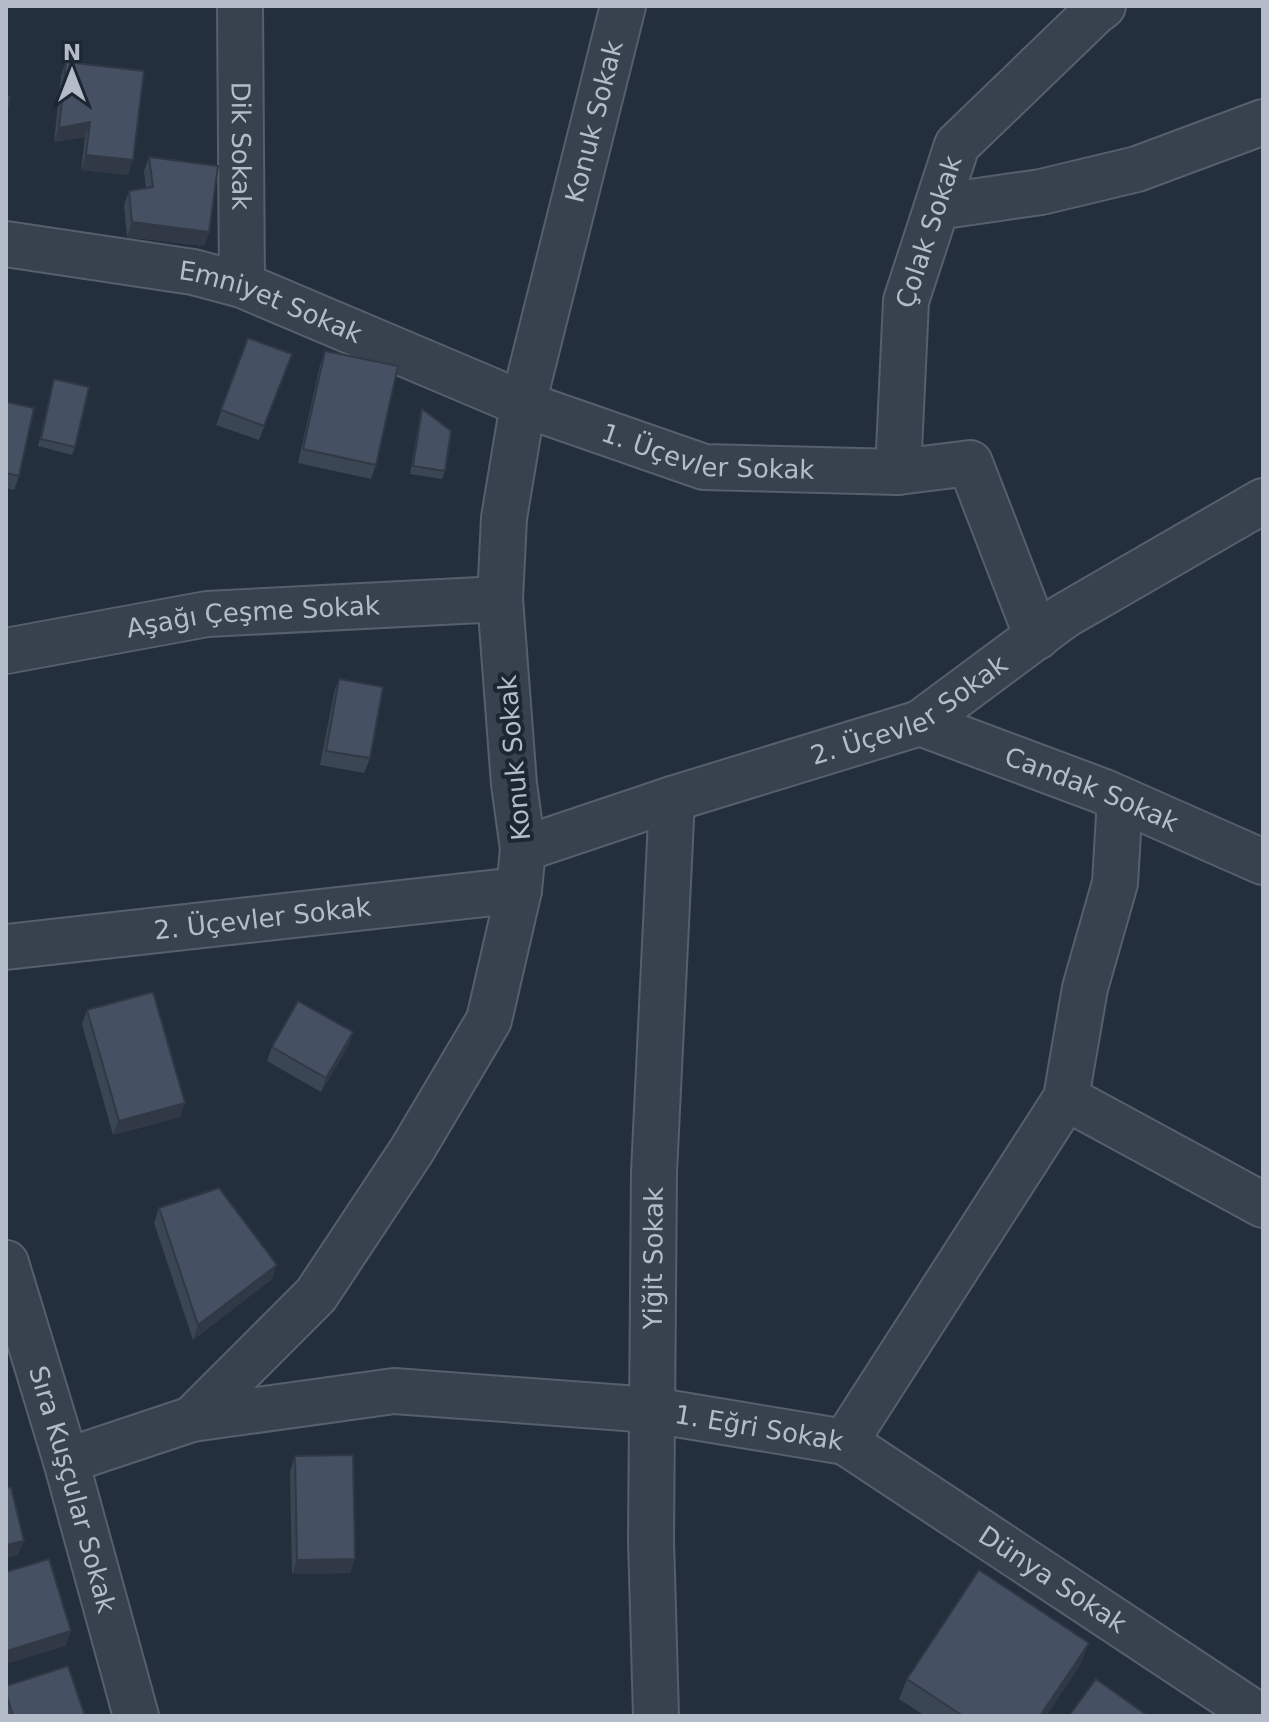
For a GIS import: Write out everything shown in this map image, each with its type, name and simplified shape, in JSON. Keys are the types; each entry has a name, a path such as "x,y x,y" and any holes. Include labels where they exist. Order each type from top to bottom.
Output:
{"street":[{"name":"Dik Sokak","path":"240,6 242,285"},
{"name":"Konuk Sokak","path":"192,1419 316,1295 412,1150 489,1020 521,869 500,599 504,518 523,404 623,6"},
{"name":"Çolak Sokak","path":"898,472 906,301 957,145 1103,6"},
{"path":"937,207 1041,192 1137,169 1263,122"},
{"name":"Emniyet Sokak","path":"6,244 193,272 242,285 523,404"},
{"name":"1. Üçevler Sokak","path":"523,404 704,467 898,472 970,463 1037,637"},
{"name":"2. Üçevler Sokak","path":"6,947 521,869 672,799 920,723 1064,616 1263,501"},
{"name":"Aşağı Çeşme Sokak","path":"6,651 207,614 500,599"},
{"name":"Candak Sokak","path":"920,723 1120,799 1263,862"},
{"name":"Yiğit Sokak","path":"656,1716 651,1540 654,1172 672,799"},
{"name":"1. Eğri Sokak","path":"66,1461 192,1419 394,1391 652,1410 845,1442 1066,1098 1085,988 1115,883 1120,799"},
{"path":"1066,1098 1263,1205"},
{"name":"Sıra Kuşçular Sokak","path":"6,1263 66,1461 136,1716"},
{"name":"Dünya Sokak","path":"845,1442 1259,1716"}],"building":[{"path":"66,62 144,71 133,160 86,155 90,122 59,128"},
{"path":"149,157 218,166 209,232 132,222 129,191 153,187"},
{"path":"248,338 292,354 264,426 221,410"},
{"path":"325,351 398,366 376,465 303,449"},
{"path":"54,379 89,387 75,447 41,439"},
{"path":"6,402 34,408 19,476 6,473"},
{"path":"422,409 451,431 445,471 413,466"},
{"path":"339,679 383,687 370,758 326,751"},
{"path":"153,992 185,1103 119,1121 87,1010"},
{"path":"298,1001 353,1032 326,1078 272,1047"},
{"path":"219,1188 277,1265 198,1325 159,1208"},
{"path":"353,1455 355,1559 297,1560 295,1456"},
{"path":"11,1487 24,1541 6,1545 6,1488"},
{"path":"49,1559 71,1631 7,1651 6,1572"},
{"path":"979,1570 1089,1643 1040,1716 963,1716 907,1679"},
{"path":"68,1666 85,1716 13,1716 6,1686"},
{"path":"1096,1679 1148,1716 1069,1716"}]}
